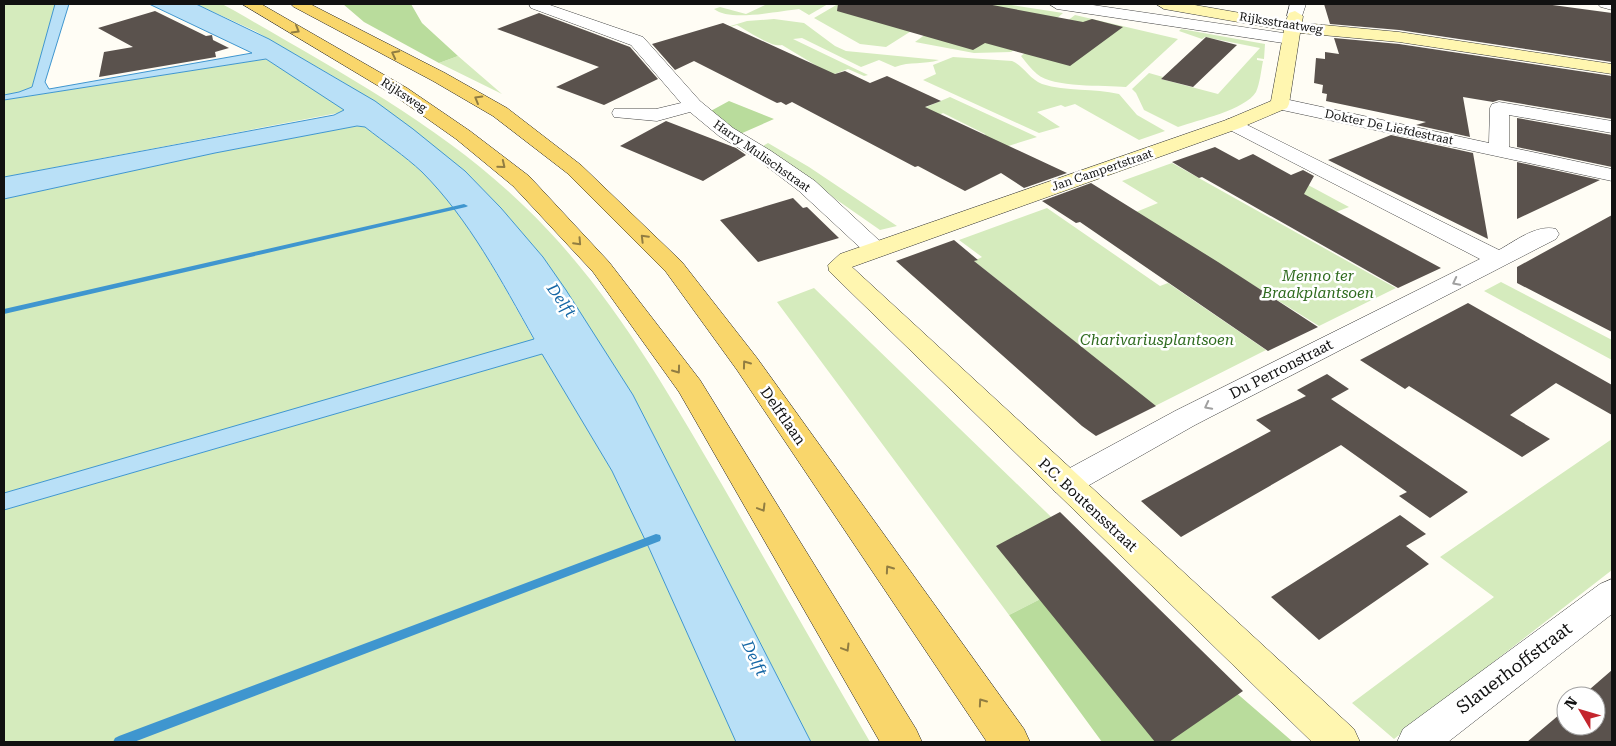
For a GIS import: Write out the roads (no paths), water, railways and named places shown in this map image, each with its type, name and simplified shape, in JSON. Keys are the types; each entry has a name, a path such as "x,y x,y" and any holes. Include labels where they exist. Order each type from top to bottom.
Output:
{"main road":[{"name":"Rijksweg","path":"248,4 401,92 464,135 521,181 601,267 690,386 902,742"},
{"name":"Delftlaan","path":"305,5 439,76 500,112 574,169 674,267 747,364 1010,742"}],"street":[{"name":"Harry Mulischstraat","path":"538,4 637,41 693,105 726,132 764,155 807,186 875,249"},
{"name":"Rijksstraatweg","path":"1057,4 1294,21"},
{"name":"Rijksstraatweg","path":"1164,4 1294,21"},
{"name":"Rijksstraatweg","path":"1185,4 1612,69"},
{"path":"1606,4 1612,4"},
{"path":"1280,104 1294,21"},
{"name":"Jan Campertstraat","path":"840,265 848,259 875,249 1233,124 1280,104"},
{"name":"Dokter De Liefdestraat","path":"1280,104 1612,175"},
{"path":"621,113 657,115 693,105"},
{"path":"1499,151 1499,108 1612,127"},
{"path":"1233,124 1499,259"},
{"name":"Du Perronstraat","path":"1066,484 1185,418 1548,234"},
{"name":"P.C. Boutensstraat","path":"840,265 841,271 1340,742"},
{"name":"Slauerhoffstraat","path":"1417,742 1612,594"}],"water":[{"name":"Delft","path":"55,4 69,4 45,82 49,89 252,53 149,4 196,4 269,39 375,101 465,171 501,208 543,257 633,395 811,742 736,742 649,548 612,471 542,354 4,510 4,493 534,339 484,252 455,210 422,172 365,127 357,126 215,153 4,199 4,177 334,115 344,110 266,59 4,100 4,95 32,87"}],"waterway":[{"path":"4,312 464,206"},
{"path":"119,742 656,538"}],"park label":[{"name":"Menno ter Braakplantsoen","path":"1318,284"},
{"name":"Charivariusplantsoen","path":"1157,340"}]}
